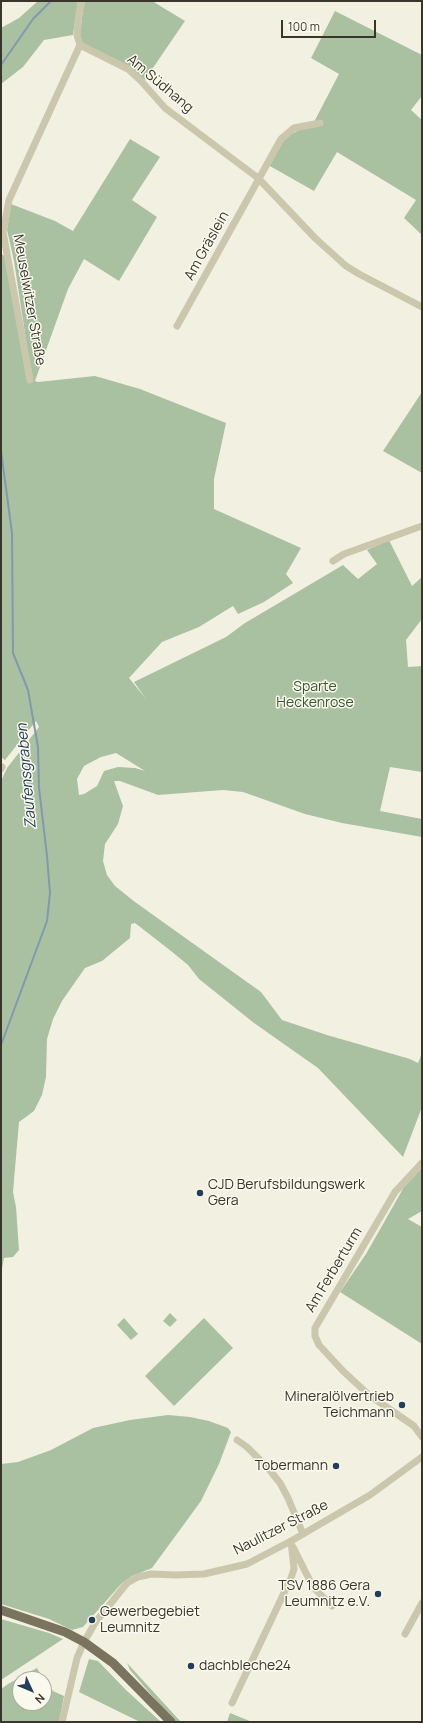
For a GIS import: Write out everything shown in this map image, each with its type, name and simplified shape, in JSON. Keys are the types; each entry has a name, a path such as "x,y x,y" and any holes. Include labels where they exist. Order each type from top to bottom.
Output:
{"main road":[{"path":"1,1610 65,1632 84,1642 119,1668 171,1722"}],"street":[{"path":"80,45 77,35 79,13 82,1"},
{"name":"Am Südhang","path":"80,45 128,69 142,82 165,108 258,178 315,238 346,266 358,274 422,307"},
{"name":"Meuselwitzer Straße","path":"30,380 3,232 9,200 80,45"},
{"path":"258,178 281,139 294,128 320,123"},
{"name":"Am Gräslein","path":"176,326 214,262 258,178"},
{"path":"333,561 344,554 422,526"},
{"name":"Am Ferberturm","path":"422,1163 394,1192 315,1328 315,1336 319,1345 343,1371 369,1394 414,1426 422,1437"},
{"path":"237,1440 256,1456 280,1483 303,1534"},
{"name":"Naulitzer Straße","path":"62,1722 77,1658 84,1642 95,1623 127,1583 138,1577 151,1574 204,1574 247,1564 291,1541 370,1495 422,1457"},
{"path":"291,1541 313,1587 332,1606"},
{"path":"232,1703 291,1578 294,1569 291,1541"},
{"path":"405,1634 422,1603"}],"green space":[{"path":"38,1 78,1 73,35 44,40 23,67 1,84 1,28 19,18"},
{"path":"84,1 152,1 185,21 144,81 82,42 80,35"},
{"path":"335,11 422,55 422,96 411,110 422,120 422,235 404,218 416,200 337,152 314,191 268,165 286,137 314,122 339,74 311,58"},
{"name":"Sparte Heckenrose","path":"130,139 160,157 132,200 157,217 119,281 84,259 68,289 35,381 38,382 95,376 140,389 226,423 214,479 214,509 301,548 286,574 293,583 264,602 238,614 233,606 199,627 162,642 129,678 146,699 134,682 226,637 245,623 343,565 358,579 377,564 367,550 389,540 412,586 422,577 422,619 406,640 408,667 422,666 422,772 390,767 380,811 422,819 422,837 342,823 305,814 243,792 223,790 158,795 120,781 114,781 123,806 118,824 105,844 103,861 107,875 115,886 135,902 261,992 282,1020 327,1035 410,1059 418,1063 422,1053 422,1107 403,1157 318,1068 254,1023 199,979 188,965 171,951 135,923 131,924 130,938 102,961 85,968 62,1001 53,1019 47,1039 46,1077 42,1095 34,1111 19,1122 13,1192 16,1207 19,1250 13,1257 4,1258 1,1274 1,781 7,768 39,727 36,721 5,760 2,758 1,254 5,256 26,340 14,261 7,230 11,204 55,221 73,231","holes":["116,753 145,771 135,768 118,767 104,771 97,786 84,794 79,795 77,779 84,766 101,757"]},
{"path":"422,392 422,473 383,451"},
{"path":"422,1168 422,1211 408,1219 422,1227 422,1344 340,1292 366,1254 404,1187"},
{"path":"170,1313 177,1320 170,1327 163,1321"},
{"path":"124,1318 138,1334 131,1340 117,1325"},
{"path":"204,1318 233,1348 174,1406 145,1376"},
{"path":"168,1415 190,1417 209,1421 228,1428 231,1432 219,1464 201,1501 152,1568 132,1576 122,1583 83,1627 72,1630 49,1619 1,1604 1,1464 18,1462 51,1450 93,1428 130,1420"},
{"path":"1,1619 49,1633 63,1639 15,1671 12,1671 12,1673 1,1680"},
{"path":"89,1659 98,1661 126,1690 161,1722 140,1722 79,1692"},
{"path":"127,1663 181,1722 176,1722 153,1697 130,1670"},
{"path":"37,1668 39,1671 32,1671"},
{"path":"12,1682 12,1711 52,1711 52,1690 64,1696 59,1722 1,1722 1,1689"},
{"path":"230,1713 252,1722 227,1722"}],"waterway":[{"name":"Zaufensgraben","path":"1,65 33,19 51,1"},
{"name":"Zaufensgraben","path":"1,451 12,533 13,653 28,690 38,747 39,788 50,893 47,921 1,1045"}],"place":[{"name":"CJD Berufsbildungswerk Gera","path":"200,1193"},
{"name":"Mineralölvertrieb Teichmann","path":"402,1405"},
{"name":"Tobermann","path":"336,1466"},
{"name":"TSV 1886 Gera Leumnitz e.V.","path":"378,1594"},
{"name":"Gewerbegebiet Leumnitz","path":"92,1620"},
{"name":"dachbleche24","path":"191,1666"}]}
